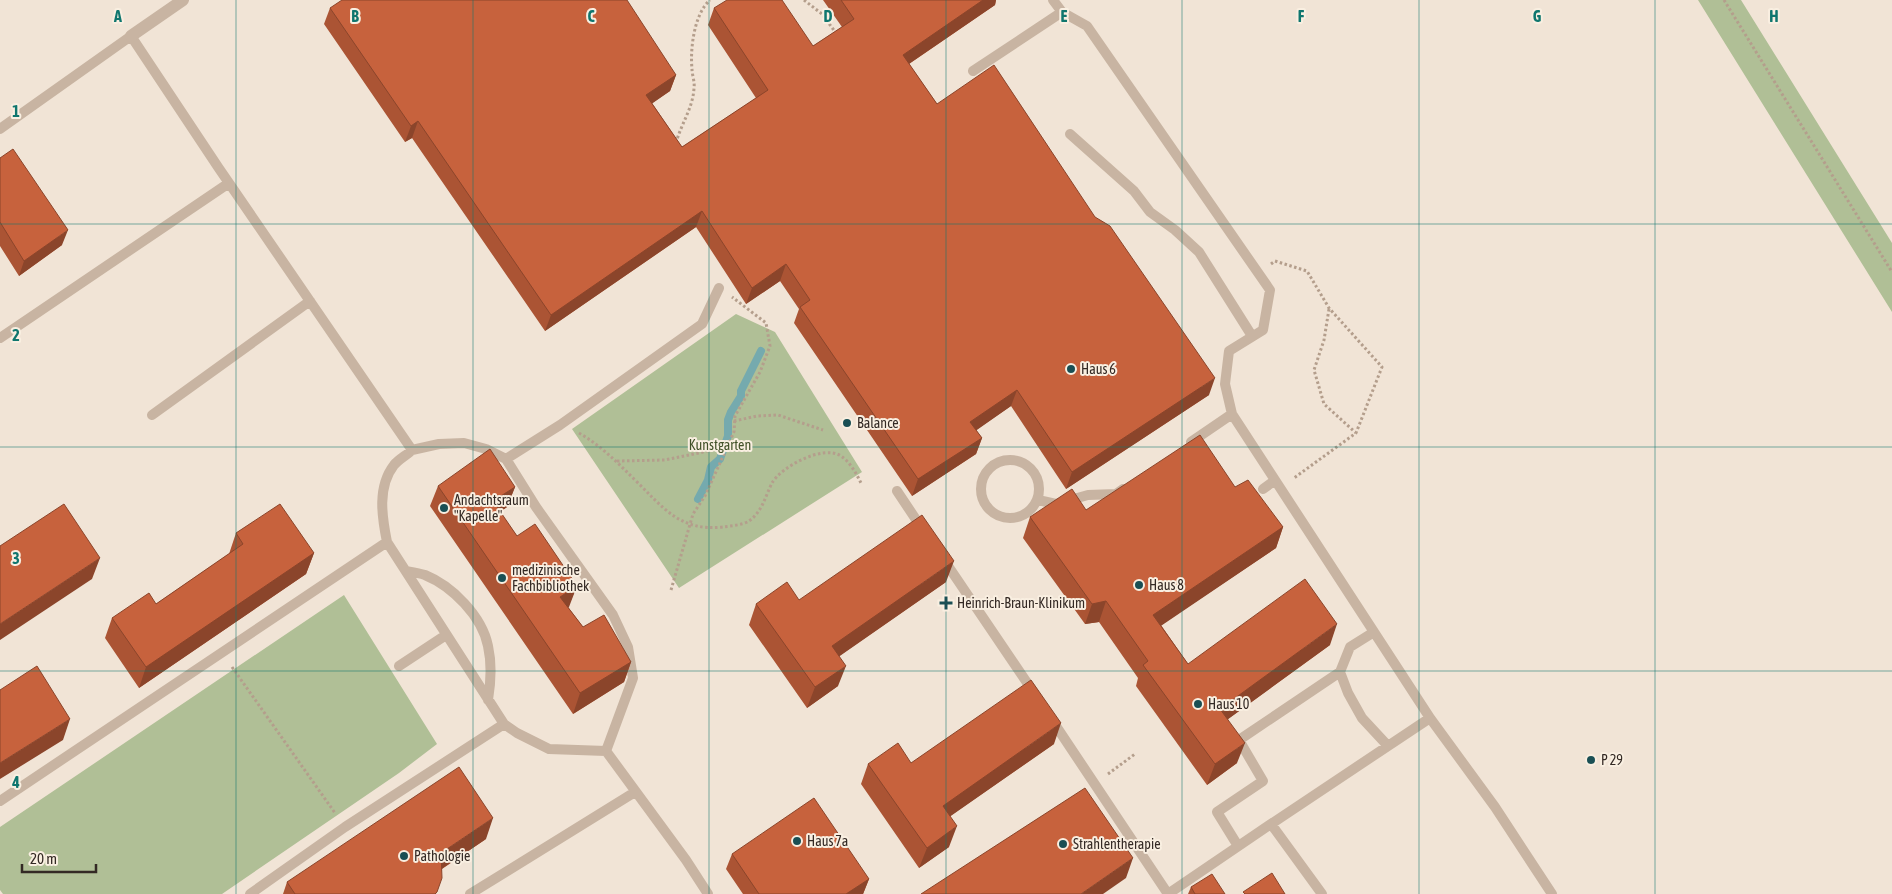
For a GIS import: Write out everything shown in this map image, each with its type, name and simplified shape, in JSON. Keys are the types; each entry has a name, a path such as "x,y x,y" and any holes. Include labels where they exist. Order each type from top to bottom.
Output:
{"street":[{"path":"131,36 183,0"}],"lane":[{"path":"1053,0 1062,12 1087,26 1270,290 1263,330 1230,351 1225,384 1232,414 1430,718 1495,807 1552,894"},
{"path":"973,71 1062,12"},
{"path":"0,129 131,36 412,450"},
{"path":"1070,134 1134,191 1150,212 1175,230 1199,252 1252,336"},
{"path":"0,338 229,183"},
{"path":"506,459 560,424 702,324 719,288"},
{"path":"152,415 310,301"},
{"path":"1186,446 1232,414"},
{"path":"464,443 486,449 506,459 536,507 613,615 628,647 633,678 606,751 549,749 516,733 504,724 386,542 382,513 384,484 394,465 412,450 439,444 464,443"},
{"path":"1009,459 1028,465 1039,480 1038,500 1025,514 1006,518 997,515 983,501 981,482 991,466 1000,461 1009,459"},
{"path":"1038,500 1056,504 1088,495 1116,494 1132,483"},
{"path":"1263,489 1277,485"},
{"path":"897,491 1168,894 1430,718"},
{"path":"0,801 386,542"},
{"path":"406,571 424,574 447,588 465,603 488,644 492,676 488,700"},
{"path":"1238,846 1217,812 1263,781 1239,740 1340,672 1350,647 1374,632"},
{"path":"399,666 446,635"},
{"path":"1340,672 1348,693 1362,718 1388,746"},
{"path":"250,894 345,827 504,724"},
{"path":"606,751 686,860 708,894"},
{"path":"470,894 635,792"},
{"path":"1271,824 1322,894"}],"path":[{"path":"670,138 675,146 679,129 691,104 695,86 692,70 692,45 704,5 710,0"},
{"path":"804,0 822,14 841,40"},
{"path":"1724,0 1892,272"},
{"path":"1257,272 1275,261 1308,271 1329,308 1382,367 1356,433 1277,485"},
{"path":"671,590 693,514 705,496 728,447 734,432 735,416 760,372 770,346 766,323 719,288"},
{"path":"1329,308 1324,340 1314,370 1324,404 1356,433"},
{"path":"734,421 757,416 778,415 824,430"},
{"path":"560,424 593,442 616,461 674,518 700,527 722,527 748,522 760,510 772,482 788,467 805,458 827,452 840,454 849,463 861,482"},
{"path":"616,461 665,460 728,447"},
{"path":"222,652 345,827"},
{"path":"1095,783 1135,754"}],"green space":[{"path":"1698,0 1741,0 1892,243 1892,312"},
{"name":"Kunstgarten","path":"736,314 775,332 862,472 679,588 572,429"},
{"path":"344,595 437,744 399,773 222,894 3,894 0,890 0,827"}],"building":[{"path":"342,0 627,0 676,75 646,95 682,147 768,90 714,8 727,0 782,0 813,46 854,19 841,0 983,0 903,55 937,104 994,65 1095,217 1110,226 1215,378 1072,472 1017,390 970,422 982,438 918,479 800,307 810,300 786,264 752,288 702,211 551,315 418,121 411,126 330,8"},
{"path":"13,149 68,230 24,261 0,222 0,158"},
{"path":"1200,435 1235,487 1248,480 1283,527 1153,615 1188,664 1305,579 1337,624 1220,709 1245,743 1215,764 1143,665 1148,661 1106,601 1092,604 1030,517 1072,489 1086,510"},
{"path":"490,449 515,487 493,501 517,536 535,524 577,586 560,597 583,627 604,615 631,662 580,693 438,486"},
{"path":"64,504 100,558 0,624 0,546"},
{"path":"280,504 314,553 146,667 112,618 149,593 156,604 243,544 236,533"},
{"path":"922,515 954,561 832,646 846,666 815,687 756,604 787,582 799,600"},
{"path":"37,666 70,719 0,763 0,690"},
{"path":"1031,680 1061,723 943,806 957,826 927,848 868,764 898,743 911,763"},
{"name":"Pathologie","path":"459,767 493,818 441,853 442,878 435,894 295,894 287,882"},
{"name":"Strahlentherapie","path":"1085,788 1133,858 1081,894 921,894"},
{"name":"Haus 7a","path":"814,798 869,879 846,894 759,894 732,854"},
{"path":"1272,873 1285,894 1245,894 1243,892"},
{"path":"1212,874 1225,894 1195,894 1191,887"}],"waterway":[{"path":"698,499 708,480 711,467 720,459 728,436 728,420 731,412 741,396 741,391 761,351"}],"place":[{"name":"Haus 6","path":"1071,369"},
{"name":"Balance","path":"847,423"},
{"name":"Andachtsraum \"Kapelle\"","path":"444,508"},
{"name":"medizinische Fachbibliothek","path":"502,578"},
{"name":"Haus 8","path":"1139,585"},
{"name":"Heinrich-Braun-Klinikum","path":"946,603"},
{"name":"Haus 10","path":"1198,704"},
{"name":"P 29","path":"1591,760"},
{"name":"Haus 7a","path":"797,841"},
{"name":"Strahlentherapie","path":"1063,844"},
{"name":"Pathologie","path":"404,856"}]}
